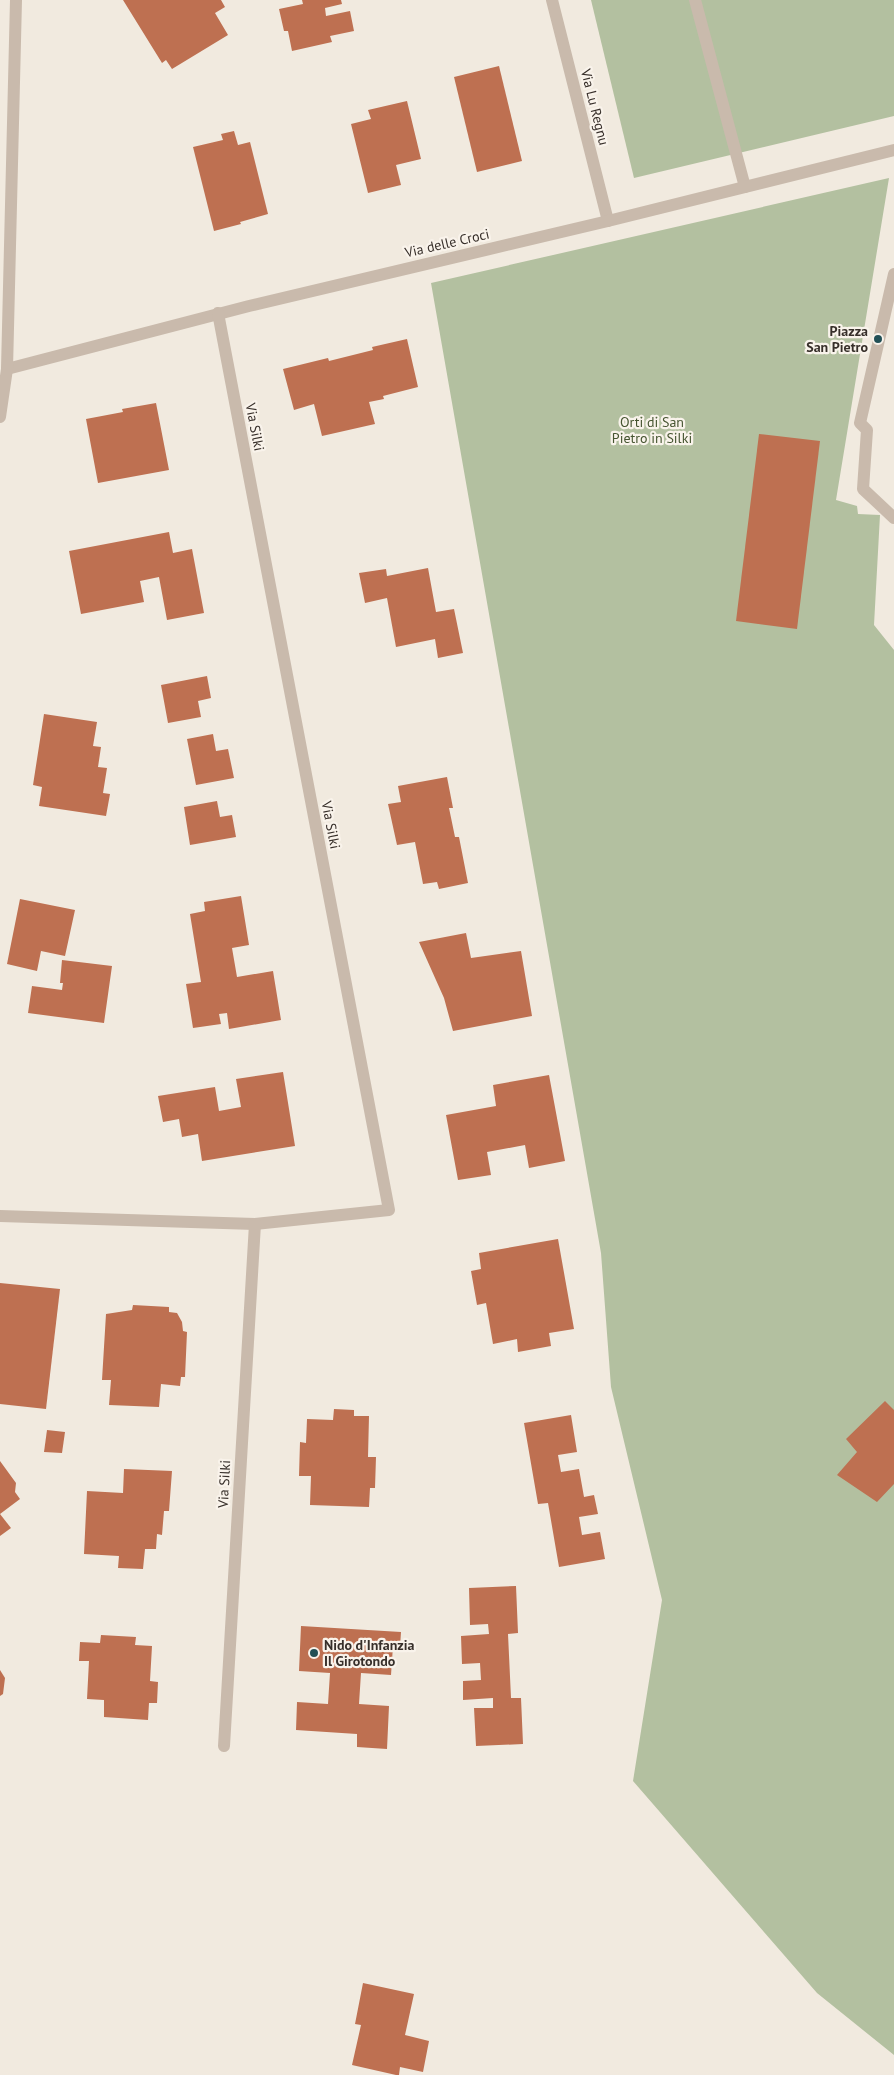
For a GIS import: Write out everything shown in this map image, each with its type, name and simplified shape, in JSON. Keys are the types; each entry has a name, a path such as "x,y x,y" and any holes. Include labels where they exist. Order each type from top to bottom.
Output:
{"street":[{"path":"0,418 7,369 16,0"},
{"name":"Via Lu Regnu","path":"552,0 608,221"},
{"path":"695,0 745,187"},
{"name":"Via delle Croci","path":"7,369 218,313 608,221 894,150"},
{"path":"894,274 860,423 867,430 863,488 894,518"},
{"name":"Via Silki","path":"0,1216 254,1224 389,1210 218,313"},
{"name":"Via Silki","path":"224,1746 254,1224"}],"green space":[{"path":"591,0 894,0 894,116 634,178"},
{"name":"Orti di San Pietro in Silki","path":"889,178 836,500 857,506 858,514 880,515 874,625 894,650 894,2055 817,1993 633,1781 662,1600 611,1387 601,1253 431,283"}],"building":[{"path":"123,0 221,0 225,7 215,13 228,35 172,69 166,60 162,63"},
{"path":"302,0 341,0 342,4 325,8 326,16 350,11 354,31 330,36 332,42 292,51 288,31 284,31 279,9 303,4"},
{"path":"499,66 522,161 477,172 454,77"},
{"path":"407,101 421,159 396,165 401,185 368,193 351,124 371,119 368,110"},
{"path":"234,131 238,145 250,142 268,214 214,231 193,147 223,140 221,134"},
{"path":"407,339 418,387 383,396 384,399 369,402 375,424 322,436 314,404 294,410 283,369 328,358 329,361 373,350 372,347"},
{"path":"156,403 169,470 98,483 86,419 123,412 122,409"},
{"path":"759,434 820,441 797,629 736,621"},
{"path":"169,532 173,553 192,549 204,613 167,620 159,577 140,581 144,602 81,614 69,551"},
{"path":"428,568 436,612 454,609 463,653 438,658 435,639 396,647 387,598 365,603 359,573 386,569 387,576"},
{"path":"207,676 211,698 198,701 201,717 168,723 161,685"},
{"path":"44,714 97,722 93,746 101,747 98,767 107,768 103,793 110,794 106,816 39,806 42,787 33,785"},
{"path":"213,734 216,751 228,749 234,778 196,785 187,739"},
{"path":"447,777 453,808 449,808 455,837 459,837 468,883 439,889 437,882 423,884 415,842 397,845 388,804 401,802 398,786"},
{"path":"217,801 220,817 232,815 236,837 190,845 184,807"},
{"path":"241,896 249,945 232,948 237,977 273,971 281,1020 229,1029 227,1013 219,1014 221,1024 193,1028 186,984 201,982 190,914 205,911 204,902"},
{"path":"20,899 75,910 65,956 41,951 37,971 7,964"},
{"path":"466,933 471,958 521,951 532,1016 453,1031 444,998 419,942"},
{"path":"62,960 112,966 104,1023 28,1013 32,986 62,990 63,983 60,983"},
{"path":"283,1072 295,1146 202,1161 198,1134 182,1137 179,1119 163,1122 158,1096 215,1087 219,1111 241,1107 236,1079"},
{"path":"549,1075 565,1161 529,1168 525,1145 487,1152 491,1175 458,1180 446,1115 496,1106 493,1085"},
{"path":"558,1239 574,1329 549,1333 551,1346 518,1352 517,1339 493,1344 486,1303 477,1305 471,1271 481,1269 479,1253"},
{"path":"0,1283 60,1289 46,1409 0,1404"},
{"path":"133,1305 169,1307 169,1312 177,1313 182,1322 183,1331 187,1332 185,1377 181,1377 180,1386 161,1384 159,1407 109,1405 111,1380 102,1380 106,1314 132,1310"},
{"path":"885,1401 894,1410 894,1484 877,1502 837,1475 857,1452 846,1439"},
{"path":"334,1409 354,1410 354,1416 369,1416 368,1457 376,1457 375,1488 370,1488 369,1507 310,1505 311,1476 299,1476 300,1442 306,1443 307,1419 333,1420"},
{"path":"571,1415 577,1452 558,1455 561,1472 579,1469 584,1497 594,1495 598,1514 579,1517 582,1535 600,1532 605,1559 559,1567 548,1503 538,1504 524,1423"},
{"path":"47,1430 65,1432 62,1453 44,1452"},
{"path":"0,1461 16,1483 15,1492 20,1499 0,1514"},
{"path":"124,1469 172,1471 169,1511 164,1511 162,1535 157,1534 156,1549 145,1549 143,1569 118,1568 119,1556 84,1554 87,1491 123,1493"},
{"path":"0,1514 11,1528 0,1536"},
{"path":"516,1586 518,1633 508,1634 511,1698 521,1698 523,1744 476,1746 474,1708 493,1708 493,1698 463,1700 463,1681 481,1680 480,1663 462,1664 461,1636 489,1634 488,1624 470,1625 469,1588"},
{"path":"301,1626 401,1632 400,1647 393,1646 391,1675 361,1673 359,1704 389,1706 387,1749 357,1747 357,1734 296,1730 297,1702 328,1704 330,1673 299,1671"},
{"path":"101,1635 136,1637 135,1645 152,1646 150,1681 158,1682 157,1703 149,1703 148,1720 104,1717 104,1700 87,1699 89,1661 79,1661 80,1642 100,1643"},
{"path":"0,1670 5,1678 3,1694 0,1696"},
{"path":"363,1983 414,1994 405,2035 429,2041 423,2072 400,2067 399,2075 396,2075 352,2065 361,2025 355,2024"}],"place":[{"name":"Piazza San Pietro","path":"878,339"},
{"name":"Nido d'Infanzia Il Girotondo","path":"314,1653"}]}
